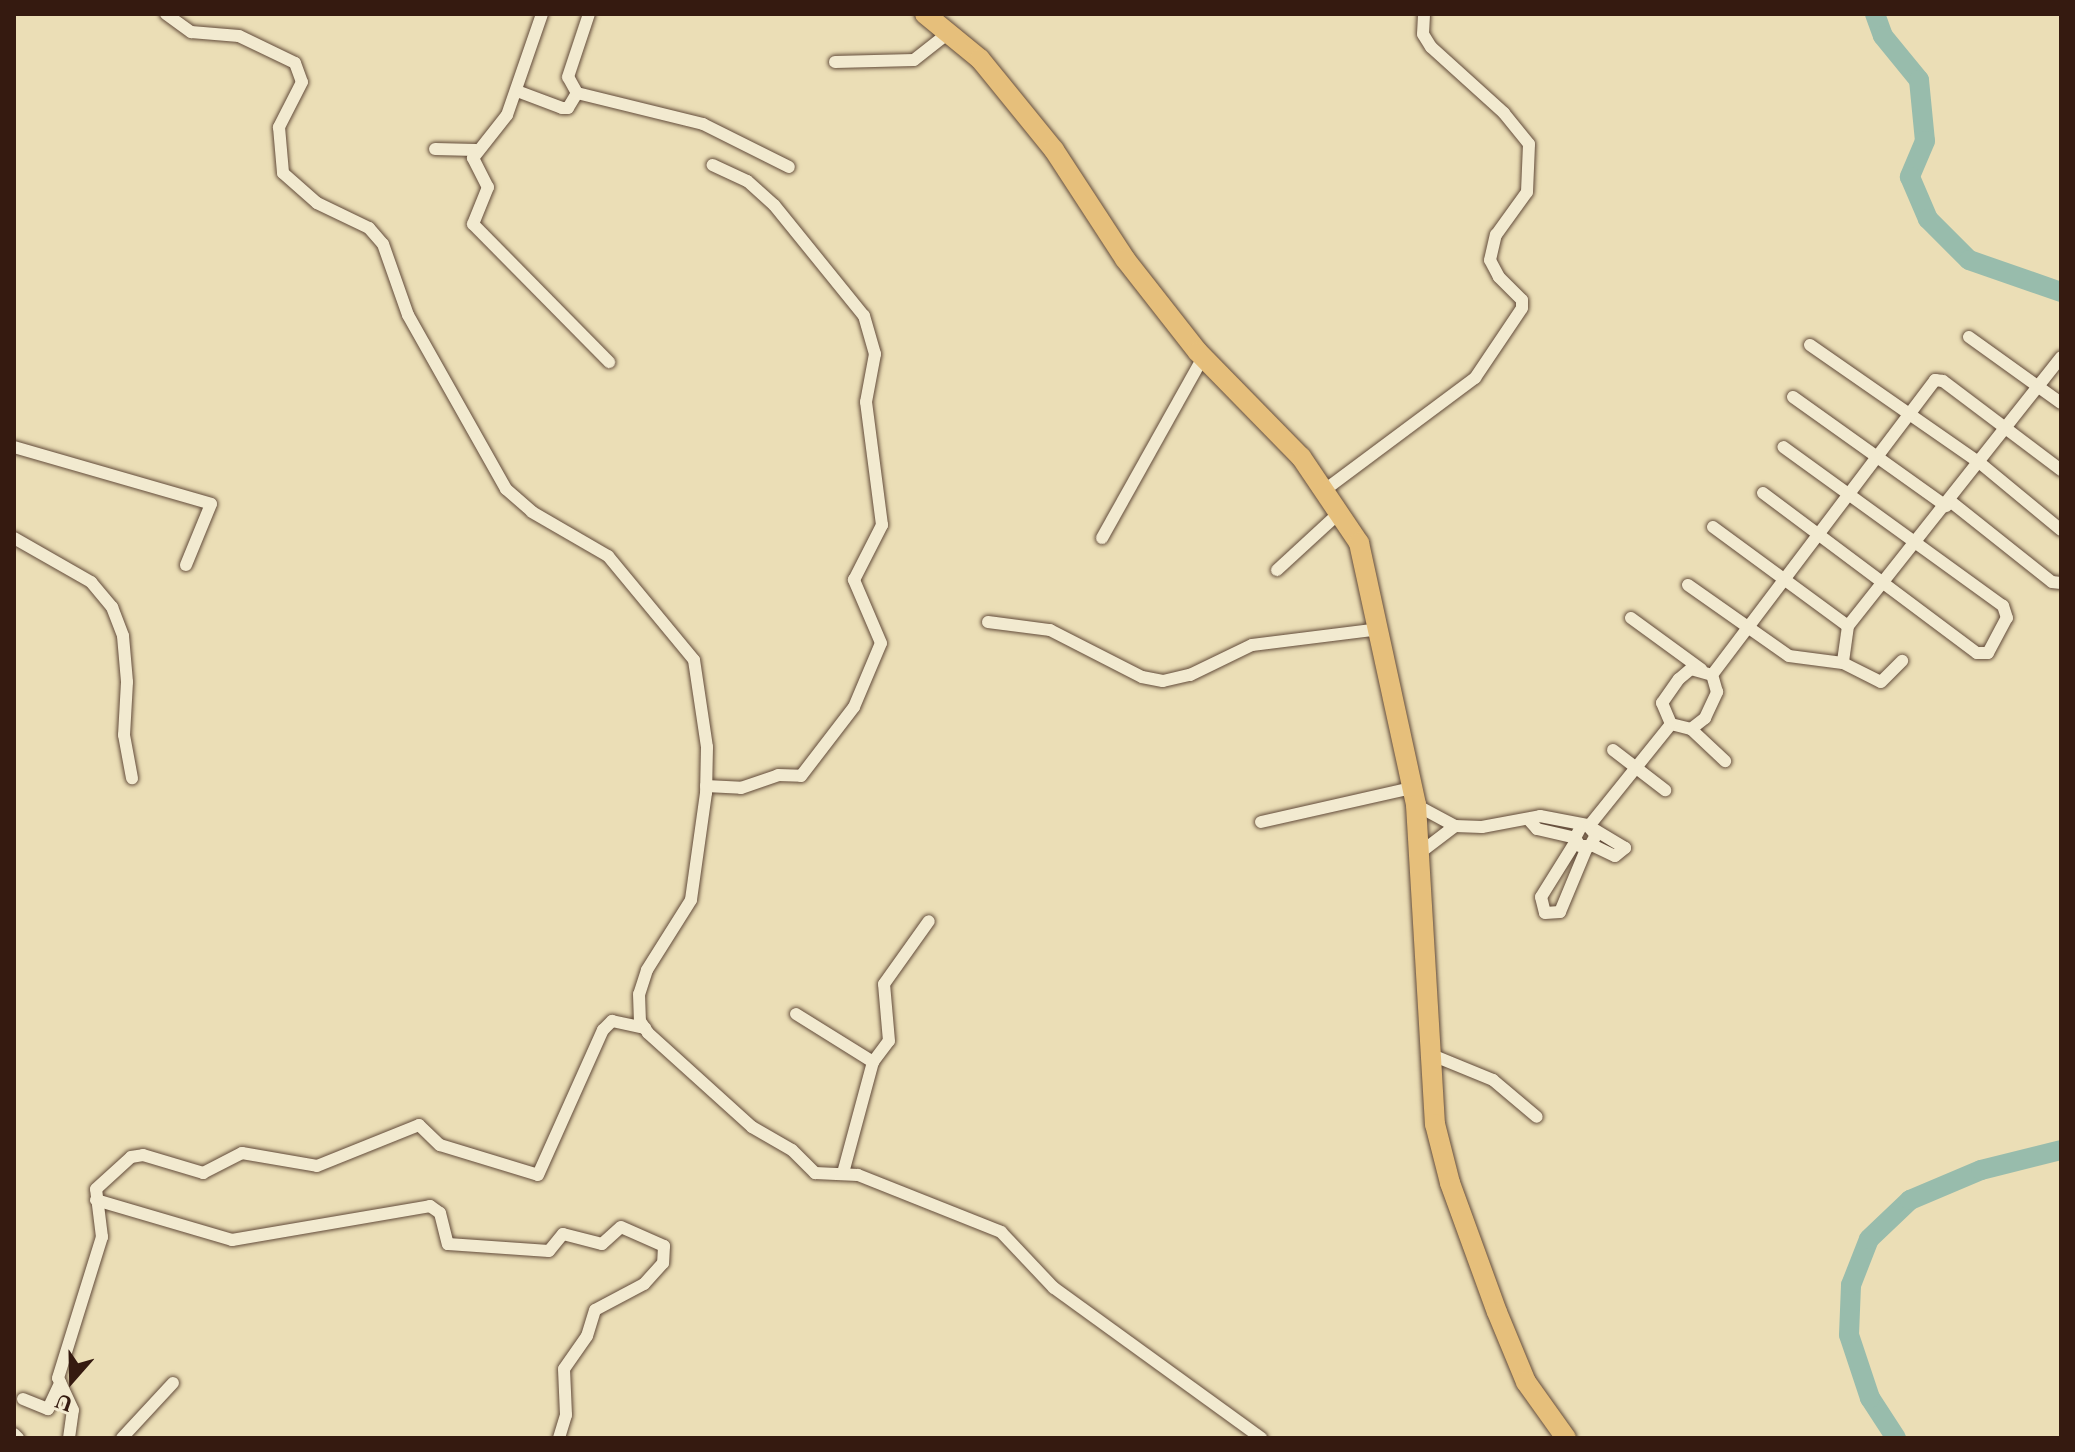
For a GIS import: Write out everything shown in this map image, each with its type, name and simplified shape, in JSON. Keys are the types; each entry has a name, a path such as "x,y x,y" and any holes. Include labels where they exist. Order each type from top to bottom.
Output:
{"main road":[{"path":"925,14 980,59 1054,150 1125,259 1203,357 1326,489 1368,567 1414,797 1421,852 1435,1124 1450,1183 1526,1382 1566,1438"}],"street":[{"path":"166,14 191,32 239,36 288,58 299,69 300,88 279,127 283,173 317,203 377,236 397,275 408,315 506,489 532,512 608,556 690,653 698,670 707,738 706,786 691,900 647,970 639,994 645,1028"},
{"path":"542,14 507,115 476,150 473,158 488,187 474,219 477,230 609,362"},
{"path":"589,14 568,77 577,93 703,124 789,167"},
{"path":"1326,489 1475,378 1522,308 1522,300 1499,277 1490,260 1496,235 1527,192 1529,144 1504,113 1471,88 1431,47 1423,34 1424,14"},
{"path":"835,62 914,60 947,34"},
{"path":"517,91 568,108 577,93"},
{"path":"435,149 476,150"},
{"path":"706,786 741,788 778,775 801,776 854,707 881,643 854,580 882,525 866,402 875,354 864,316 774,205 747,181 713,165"},
{"path":"1969,337 2061,403"},
{"path":"1810,345 1912,408 2061,530"},
{"path":"1102,538 1203,357"},
{"path":"1843,663 1848,626 1948,504 2061,357"},
{"path":"1671,724 1662,703 1679,679 1706,672 1747,629 1912,408 1941,380 2061,470"},
{"path":"1793,397 1875,457 1948,504 2052,582 2061,583"},
{"path":"14,447 211,504 186,565"},
{"path":"1763,493 1820,532 1982,655 1988,653 2007,618 2006,610 1917,540 1783,447"},
{"path":"1277,570 1340,512"},
{"path":"1713,527 1848,626"},
{"path":"14,538 91,582 112,607 123,636 127,682 124,735 132,778"},
{"path":"1688,585 1747,629 1796,659 1843,663 1881,682 1902,661"},
{"path":"1631,618 1706,672 1717,692 1705,718 1691,729"},
{"path":"988,622 1050,630 1142,677 1163,681 1198,672 1245,647 1380,629"},
{"path":"1671,724 1691,729 1725,761"},
{"path":"1589,827 1582,842 1541,897 1545,913 1560,912 1589,827 1671,724"},
{"path":"1613,750 1665,790"},
{"path":"1261,822 1414,797 1455,826"},
{"path":"1421,852 1455,826 1529,820 1540,816 1589,827 1625,848 1619,856 1537,829 1529,820"},
{"path":"843,1173 873,1062 889,1041 883,990 888,972 929,921"},
{"path":"796,1014 873,1062"},
{"path":"23,1399 48,1409 60,1383 102,1237 96,1200 99,1182 136,1155 203,1173 242,1153 319,1166 419,1125 440,1145 538,1175 603,1030 612,1021 645,1028 752,1127 792,1150 815,1173 843,1173 1001,1232 1054,1288 1261,1438"},
{"path":"1432,1055 1493,1080 1537,1117"},
{"path":"96,1200 232,1240 430,1206 440,1213 448,1244 549,1251 563,1234 602,1244 621,1227 664,1246 663,1263 644,1284 595,1310 587,1336 564,1369 566,1415 559,1438"},
{"path":"60,1383 73,1410 69,1438"},
{"path":"122,1438 173,1383"}],"waterway":[{"path":"1875,14 1883,36 1919,80 1925,141 1910,177 1928,219 1969,260 2061,292"},
{"path":"1896,1438 1870,1398 1849,1335 1851,1285 1869,1239 1910,1200 1981,1170 2061,1150"}]}
